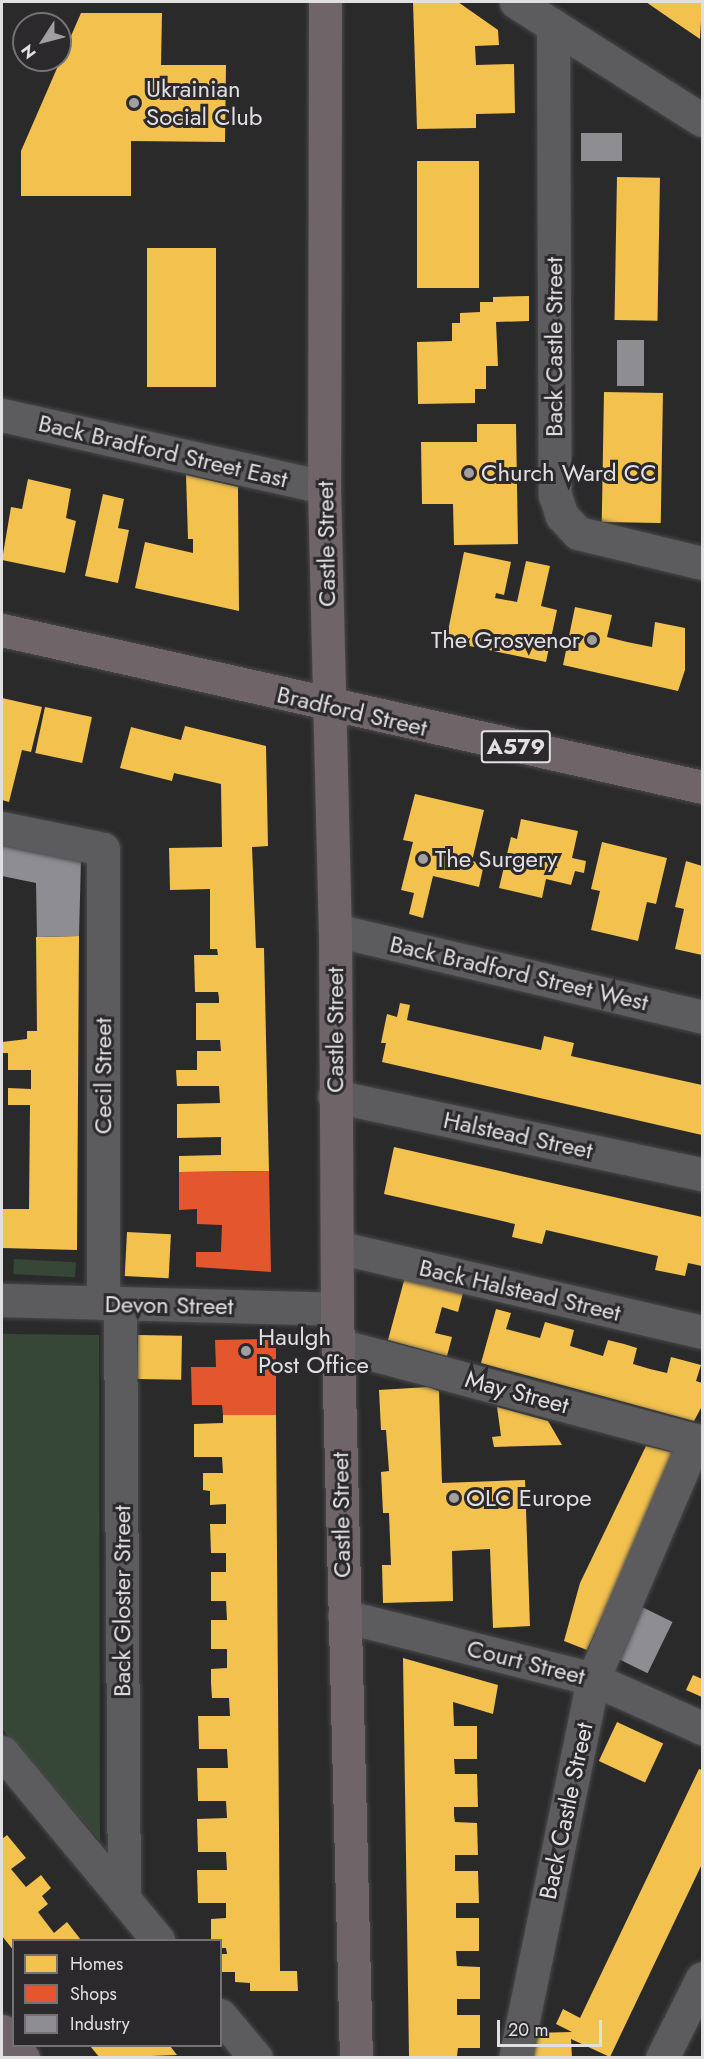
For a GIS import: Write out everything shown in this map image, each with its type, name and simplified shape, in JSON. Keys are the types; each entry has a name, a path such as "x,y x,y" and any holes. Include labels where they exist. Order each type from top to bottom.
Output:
{"main road":[{"name":"Castle Street","path":"325,2 324,487 334,930 337,1309 356,2058"},
{"name":"Bradford Street","path":"2,630 330,707 702,787"},
{"path":"2,2031 12,2044"}],"street":[{"path":"516,2 702,120"},
{"name":"Back Castle Street","path":"553,25 555,495 562,516 578,533 702,563"},
{"name":"Back Bradford Street East","path":"2,415 324,487"},
{"name":"Cecil Street","path":"2,828 103,849 112,1303"},
{"name":"Back Bradford Street West","path":"334,930 702,1017"},
{"name":"Halstead Street","path":"334,1095 702,1174"},
{"name":"Back Halstead Street","path":"337,1247 702,1332"},
{"name":"Devon Street","path":"2,1300 337,1309"},
{"name":"Back Gloster Street","path":"112,1303 124,1899"},
{"name":"May Street","path":"338,1345 695,1440"},
{"name":"Back Castle Street","path":"515,2058 593,1679 695,1440"},
{"name":"Court Street","path":"344,1616 593,1679 702,1728"},
{"path":"2,1752 156,1939"},
{"path":"662,2058 702,1978"},
{"path":"222,2017 256,2058"}],"green space":[{"path":"14,1259 76,1262 75,1277 13,1274"},
{"path":"2,1334 99,1335 100,1841 2,1729"}],"building: Homes":[{"path":"413,2 458,2 498,30 499,45 475,46 476,65 514,64 515,113 476,114 476,128 417,129"},
{"path":"646,2 702,2 700,39 672,20"},
{"name":"Ukrainian Social Club","path":"81,13 162,13 161,65 226,65 225,142 131,141 131,196 21,196 21,151 55,72 72,72 72,34"},
{"path":"417,161 479,161 479,288 417,288"},
{"path":"617,177 660,178 657,321 615,320"},
{"path":"147,248 216,248 216,387 147,387"},
{"path":"529,296 529,321 496,322 498,366 486,366 486,389 475,389 475,403 418,404 417,342 452,341 452,323 460,323 460,313 480,312 480,302 493,302 493,297"},
{"path":"604,392 663,393 661,523 602,522"},
{"name":"Church Ward CC","path":"477,424 516,424 518,544 454,545 453,504 422,504 421,442 477,442"},
{"path":"186,475 238,487 239,611 135,588 145,542 193,553 193,539 188,539"},
{"path":"28,479 71,489 66,518 76,521 65,573 2,560 11,507 22,509"},
{"path":"103,494 124,499 118,528 129,530 118,583 85,576"},
{"path":"464,552 511,562 504,595 496,593 495,598 517,602 526,561 550,566 541,606 557,610 546,662 446,641"},
{"path":"575,607 612,615 607,637 652,647 655,622 685,628 685,670 678,691 563,665"},
{"path":"2,698 42,707 31,752 22,750 9,802 2,800"},
{"path":"45,707 92,717 82,763 35,753"},
{"path":"185,726 266,746 268,846 252,847 256,948 264,948 269,1171 179,1172 179,1156 221,1155 221,1137 177,1138 177,1104 220,1103 219,1086 177,1086 176,1070 197,1070 197,1051 221,1051 220,1040 196,1040 196,1003 219,1003 218,992 195,992 194,955 218,955 217,949 210,949 210,889 170,890 169,848 222,847 221,784 174,773 172,781 120,768 131,727 181,740"},
{"path":"415,794 484,810 472,861 484,864 479,887 433,876 423,918 409,914 414,893 401,890 413,842 403,840"},
{"path":"521,819 578,831 572,858 586,861 584,873 575,871 571,885 546,879 542,898 499,888 511,837 517,839"},
{"path":"602,842 667,858 656,904 647,902 638,941 591,930 600,891 591,889"},
{"path":"686,861 702,866 702,955 675,949 684,909 675,907"},
{"path":"79,936 77,1250 2,1248 2,1209 29,1209 30,1105 8,1105 8,1088 31,1089 31,1070 8,1070 8,1053 2,1053 2,1042 27,1039 27,1031 37,1031 36,937"},
{"path":"400,1003 410,1005 407,1020 541,1050 544,1036 574,1043 571,1056 702,1085 702,1135 382,1062 386,1043 381,1043 387,1014 397,1017"},
{"path":"394,1147 702,1217 702,1266 688,1263 685,1276 655,1270 658,1256 546,1230 542,1244 512,1237 515,1224 384,1194"},
{"path":"127,1232 171,1234 169,1278 125,1276"},
{"path":"405,1277 463,1293 458,1312 442,1307 435,1333 452,1337 447,1356 388,1340"},
{"path":"496,1309 511,1313 506,1329 540,1338 545,1322 574,1330 570,1346 603,1356 608,1340 624,1344 637,1348 633,1364 650,1369 667,1373 671,1357 701,1365 696,1381 702,1383 702,1406 694,1421 481,1363"},
{"path":"138,1335 182,1336 181,1380 137,1379"},
{"name":"OLC Europe","path":"428,1387 439,1391 442,1483 525,1480 530,1626 493,1628 490,1549 452,1551 453,1601 383,1603 382,1565 391,1565 389,1513 383,1513 381,1472 389,1471 386,1430 381,1430 379,1390"},
{"path":"497,1407 548,1421 562,1445 494,1447 492,1437 501,1436"},
{"path":"223,1415 276,1415 280,1971 297,1971 298,1991 250,1991 250,1983 235,1982 235,1972 222,1972 222,1954 227,1954 226,1948 222,1948 222,1939 211,1939 211,1919 226,1918 226,1903 198,1903 197,1870 227,1870 226,1852 198,1852 197,1819 227,1818 226,1801 198,1801 197,1768 228,1768 227,1749 199,1749 198,1716 230,1716 229,1698 212,1698 211,1683 211,1669 227,1668 227,1649 211,1649 211,1620 227,1620 226,1601 211,1601 211,1572 226,1572 226,1553 211,1553 210,1524 226,1524 226,1504 210,1505 210,1491 203,1490 203,1473 223,1473 222,1457 194,1457 194,1424 223,1423"},
{"path":"646,1446 679,1454 587,1650 564,1641 580,1583"},
{"path":"403,1658 498,1685 493,1714 453,1702 454,1726 477,1726 477,1759 454,1759 455,1774 477,1774 478,1807 454,1807 454,1815 455,1822 477,1823 478,1855 455,1855 455,1871 478,1871 479,1903 456,1903 456,1918 479,1918 479,1951 456,1951 457,1966 480,1967 480,1999 457,1999 457,2015 480,2015 480,2048 458,2048 457,2056 409,2056"},
{"path":"693,1675 702,1679 702,1697 686,1690"},
{"path":"617,1722 663,1744 645,1783 599,1761"},
{"path":"699,1769 702,1770 702,1864 610,2057 571,2039 572,2058 531,2058 531,2033 572,2032 556,2024 563,2009 580,2018"},
{"path":"7,1835 26,1858 11,1869 26,1887 41,1875 51,1888 42,1896 48,1904 38,1912 54,1933 67,1922 80,1939 12,1939 12,1948 2,1936 2,1839"},
{"path":"91,2047 171,2047 177,2055 100,2058"}],"building: Shops":[{"path":"269,1171 271,1272 196,1267 196,1252 221,1252 222,1225 197,1224 197,1209 179,1210 179,1172"},
{"path":"276,1339 276,1415 223,1415 222,1405 192,1405 191,1367 216,1367 215,1340"}],"building: Industry":[{"path":"581,133 622,133 622,161 581,161"},
{"path":"617,340 644,340 644,386 617,386"},
{"path":"2,845 81,860 79,936 37,937 36,883 2,876"},
{"path":"642,1607 673,1622 648,1673 617,1658"}],"place":[{"name":"Ukrainian Social Club","path":"134,103"},
{"name":"Church Ward CC","path":"469,473"},
{"name":"The Grosvenor","path":"592,640"},
{"name":"The Surgery","path":"423,859"},
{"name":"Haulgh Post Office","path":"246,1351"},
{"name":"OLC Europe","path":"454,1498"}]}
